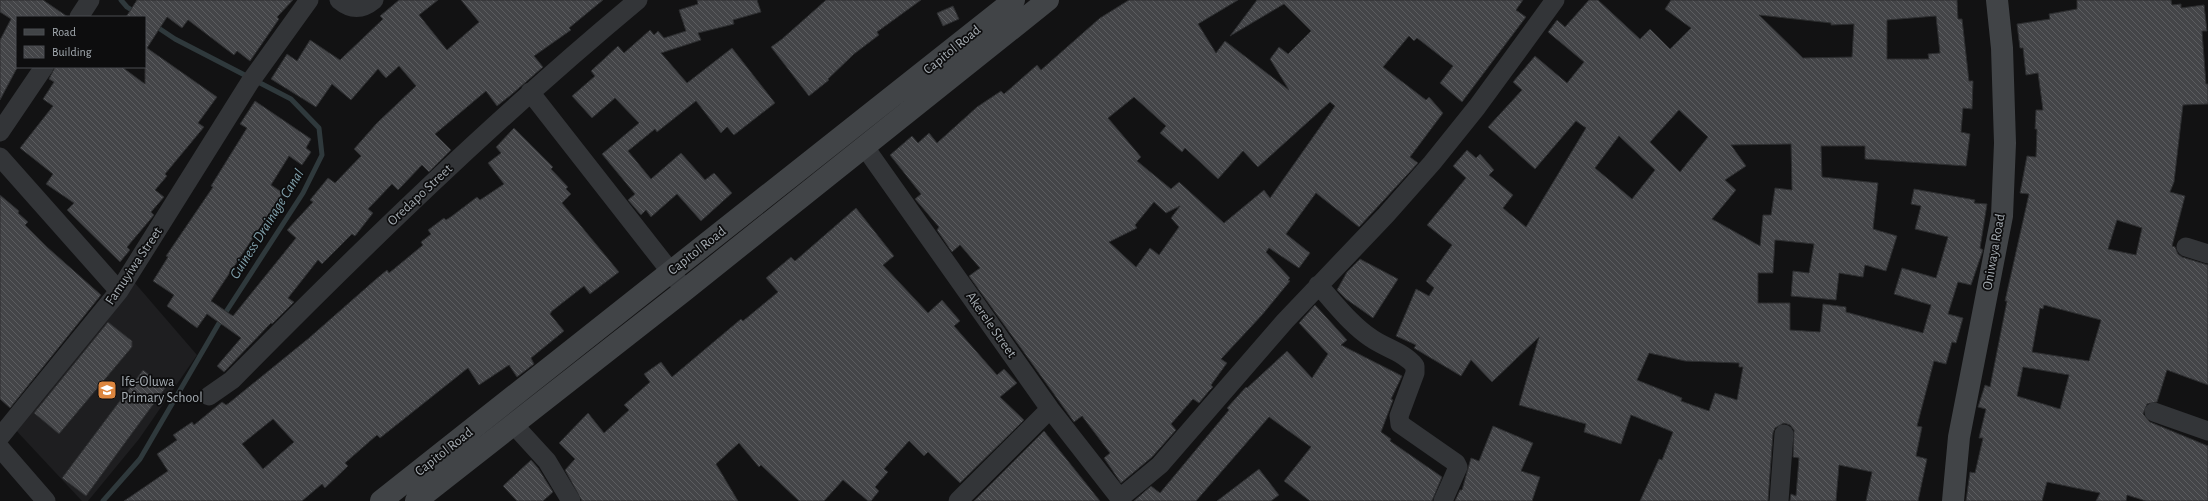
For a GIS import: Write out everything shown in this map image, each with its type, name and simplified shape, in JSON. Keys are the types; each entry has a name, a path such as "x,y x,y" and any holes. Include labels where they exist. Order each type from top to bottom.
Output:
{"main road":[{"name":"Capitol Road","path":"381,501 1014,0"},
{"name":"Capitol Road","path":"416,501 685,290 1048,0"},
{"name":"Oniwaya Road","path":"1953,501 1959,437 2002,216 2005,143 2002,48 1997,0"}],"street":[{"path":"79,16 90,0"},
{"name":"Famuyiwa Street","path":"0,437 119,291 250,82 309,0"},
{"path":"339,0 347,7 358,8 367,5 374,0"},
{"name":"Oredapo Street","path":"209,396 232,380 366,246 530,92 638,0"},
{"path":"1121,500 1160,465 1318,285 1386,215 1432,163 1477,108 1555,0"},
{"path":"0,132 43,68"},
{"path":"530,92 672,271 685,290"},
{"name":"Akerele Street","path":"864,146 1050,409 1121,500"},
{"path":"0,157 119,291"},
{"path":"2186,247 2208,254"},
{"path":"1318,285 1356,327 1371,338 1410,359 1415,366 1415,373 1399,416 1400,424 1456,463 1458,467 1443,501"},
{"path":"958,501 1050,409"},
{"path":"2154,412 2208,431"},
{"path":"513,424 547,461 571,501"},
{"path":"1779,501 1784,434"},
{"path":"0,448 46,501"}],"shaded area":[{"name":"Ife-Oluwa Primary School","path":"134,282 197,355 139,439 88,501 82,501 12,426"}],"building":[{"path":"0,0 43,0 67,16 16,16 17,68 0,100 0,40 11,19 0,12"},
{"path":"137,0 293,0 277,17 279,19 250,61 237,51 234,55 188,20 182,28 167,17 147,48 217,97 198,123 204,127 165,174 167,176 155,190 164,197 151,212 154,215 127,247 130,250 120,262 67,210 74,203 46,184 53,174 20,148 53,106 43,99 54,82 49,79 54,68 123,68 145,84 146,16 127,16"},
{"path":"399,0 438,0 419,15 447,50 479,22 461,0 603,0 569,28 571,30 534,56 543,67 511,95 497,106 486,91 435,134 451,150 429,172 422,165 398,190 392,184 368,209 373,213 355,236 352,234 322,264 318,260 288,298 294,302 272,324 271,323 224,372 217,366 241,338 207,314 197,328 167,306 174,295 153,281 168,257 166,256 213,187 211,186 247,128 240,124 255,101 311,139 306,148 311,152 302,165 289,156 271,185 283,193 211,301 233,316 296,238 287,230 313,202 310,200 328,178 335,183 361,156 354,149 377,123 416,86 399,66 386,78 378,69 351,100 332,84 316,107 271,79 287,54 297,61 310,40 340,60 383,19 380,16"},
{"path":"697,0 757,0 761,12 733,20 734,24 698,33 701,40 661,53 687,83 732,48 775,103 734,135 727,127 721,133 696,101 657,132 655,129 628,151 651,179 681,153 705,180 714,173 732,193 701,221 677,194 651,217 646,210 641,215 628,200 635,194 602,154 639,123 615,98 592,118 572,96 595,76 591,71 618,46 624,53 650,30 654,35 658,31 664,38 686,31 679,10 698,4"},
{"path":"826,0 921,0 877,32 879,35 854,54 828,79 829,80 809,96 771,47"},
{"path":"1129,0 1238,0 1198,24 1216,53 1225,41 1289,90 1270,59 1279,47 1288,54 1311,31 1284,4 1230,36 1257,0 1523,0 1516,10 1526,17 1462,102 1440,83 1453,66 1417,38 1414,41 1409,36 1383,67 1426,100 1429,97 1443,113 1410,157 1418,163 1359,227 1316,193 1286,234 1310,253 1299,268 1269,248 1266,252 1290,278 1288,280 1290,281 1262,315 1221,359 1227,363 1211,385 1213,387 1199,403 1193,399 1171,424 1176,430 1152,457 1121,483 1104,458 1110,453 1082,416 1074,422 969,276 980,268 960,245 952,252 937,230 939,227 915,199 921,194 890,155 912,136 918,143 929,133 937,143 977,107 1001,91 1004,94 1037,65 1041,70 1100,18","holes":["1134,97 1166,126 1160,133 1182,152 1185,148 1218,179 1243,151 1258,167 1330,102 1335,106 1270,198 1264,190 1224,223 1179,182 1171,189 1137,161 1141,157 1108,118","1154,202 1166,213 1180,206 1171,218 1179,227 1159,255 1150,248 1136,267 1109,242 1137,228 1135,225"]},
{"path":"1589,0 1598,0 1640,39 1650,29 1670,49 1691,28 1665,9 1671,0 1957,0 1958,19 1962,19 1969,81 1973,81 1972,109 1963,108 1961,132 1970,134 1966,166 1865,159 1865,146 1821,146 1822,177 1878,183 1873,229 1897,236 1886,271 1865,265 1863,277 1839,273 1836,300 1791,296 1793,271 1809,273 1814,244 1775,240 1773,273 1758,273 1758,303 1790,303 1790,330 1820,332 1823,304 1846,307 1846,312 1923,333 1931,305 1894,294 1902,268 1936,278 1948,237 1915,229 1921,206 1911,204 1914,189 1975,200 1974,203 1987,204 1980,248 1983,250 1971,285 1958,282 1948,314 1963,318 1956,343 1952,342 1946,364 1934,361 1917,426 1922,427 1916,456 1927,459 1918,501 1866,501 1872,472 1839,465 1836,501 1790,501 1791,494 1796,496 1799,458 1793,457 1794,430 1790,425 1784,423 1775,428 1773,433 1768,501 1640,501 1659,459 1662,460 1673,432 1631,415 1621,444 1584,432 1586,424 1519,405 1539,337 1492,382 1471,360 1461,376 1414,348 1416,345 1396,336 1416,289 1429,296 1434,288 1426,281 1452,245 1427,225 1466,178 1453,166 1467,150 1476,158 1480,154 1494,170 1489,175 1513,195 1503,208 1526,227 1586,128 1576,121 1535,169 1488,127 1522,90 1513,82 1535,56 1567,83 1584,62 1548,32 1557,20 1565,27","holes":["1759,15 1831,23 1831,25 1854,24 1852,57 1803,58","1936,16 1940,53 1928,54 1929,59 1887,59 1887,20","1679,110 1708,137 1680,172 1650,142","1619,136 1655,170 1632,199 1595,168","1791,144 1792,190 1775,188 1771,215 1763,215 1760,246 1712,219 1736,190 1725,180 1746,166 1731,145","1649,353 1685,361 1739,363 1739,367 1743,367 1737,400 1715,393 1709,411 1681,401 1682,398 1637,380"]},
{"path":"2077,0 2171,0 2172,5 2181,4 2181,8 2204,5 2207,31 2202,31 2206,84 2208,84 2208,104 2183,105 2174,182 2170,192 2185,196 2172,246 2175,247 2178,254 2182,257 2208,265 2208,385 2167,370 2157,402 2147,404 2143,414 2150,422 2208,446 2208,501 2146,501 2127,495 2126,501 2096,501 2100,493 2047,482 2042,501 1966,501 1970,472 1975,473 1983,438 1979,438 1986,409 1978,407 1985,385 1990,387 2007,301 2005,301 2029,194 2020,193 2027,156 2036,157 2036,110 2043,110 2038,73 2026,75 2023,48 2020,48 2017,24 2050,19 2049,14 2077,9","holes":["2117,220 2142,228 2136,255 2108,249","2044,305 2101,320 2089,361 2032,352 2040,308 2043,309","2023,367 2069,375 2060,409 2017,396"]},
{"path":"953,6 959,19 943,26 937,13"},
{"path":"514,128 553,167 551,169 568,187 566,189 571,194 562,203 619,272 590,294 584,286 552,311 550,314 564,331 531,358 534,364 517,377 509,365 479,385 468,368 380,438 377,435 345,463 348,466 325,488 322,484 302,501 124,501 168,471 157,454 177,440 173,435 192,422 194,425 222,402 226,405 229,403 309,338 387,270 389,273 423,245 421,242 431,234 428,230 444,218 446,220 452,216 477,197 480,200 504,184 488,163 501,153 496,147","holes":["273,419 294,442 263,469 242,444"]},
{"path":"0,195 19,211 18,213 28,222 25,225 47,247 101,295 10,408 0,399"},
{"path":"856,208 894,256 883,265 928,313 942,300 960,321 954,326 997,375 1004,369 1017,383 1000,397 1024,420 960,483 928,452 924,456 909,441 884,469 888,472 875,487 879,491 871,501 868,501 843,480 824,501 799,501 761,465 759,467 739,443 716,464 738,501 582,501 565,470 575,459 559,443 588,413 604,433 629,410 624,405 650,382 644,374 661,362 672,377 741,319 743,321 778,292 766,278 791,257 795,261"},
{"path":"1360,259 1398,279 1373,318 1346,299 1337,290 1347,272"},
{"path":"1315,305 1347,340 1341,345 1402,376 1391,399 1393,400 1381,432 1391,439 1390,441 1442,477 1432,501 1310,501 1284,481 1311,447 1269,417 1196,501 1134,501 1151,486 1160,493 1229,410 1227,408 1246,387 1247,388 1287,351 1312,378 1328,354 1299,323"},
{"path":"108,322 132,341 132,347 59,434 34,413"},
{"path":"143,370 166,387 86,496 62,478"},
{"path":"1493,426 1533,443 1521,471 1540,477 1532,501 1455,501 1460,490 1462,490 1471,458 1479,461"},
{"path":"1044,431 1100,501 974,501"},
{"path":"531,460 538,468 553,492 543,501 517,501 503,486"},
{"path":"1259,469 1279,495 1271,501 1217,501"}],"waterway":[{"name":"Guiness Drainage Canal","path":"121,0 127,7 140,16"},
{"name":"Guiness Drainage Canal","path":"103,501 140,459 222,318 303,193 322,155 319,128 291,99 175,39 146,20"}],"place":[{"name":"Ife-Oluwa Primary School","path":"107,390"}]}
